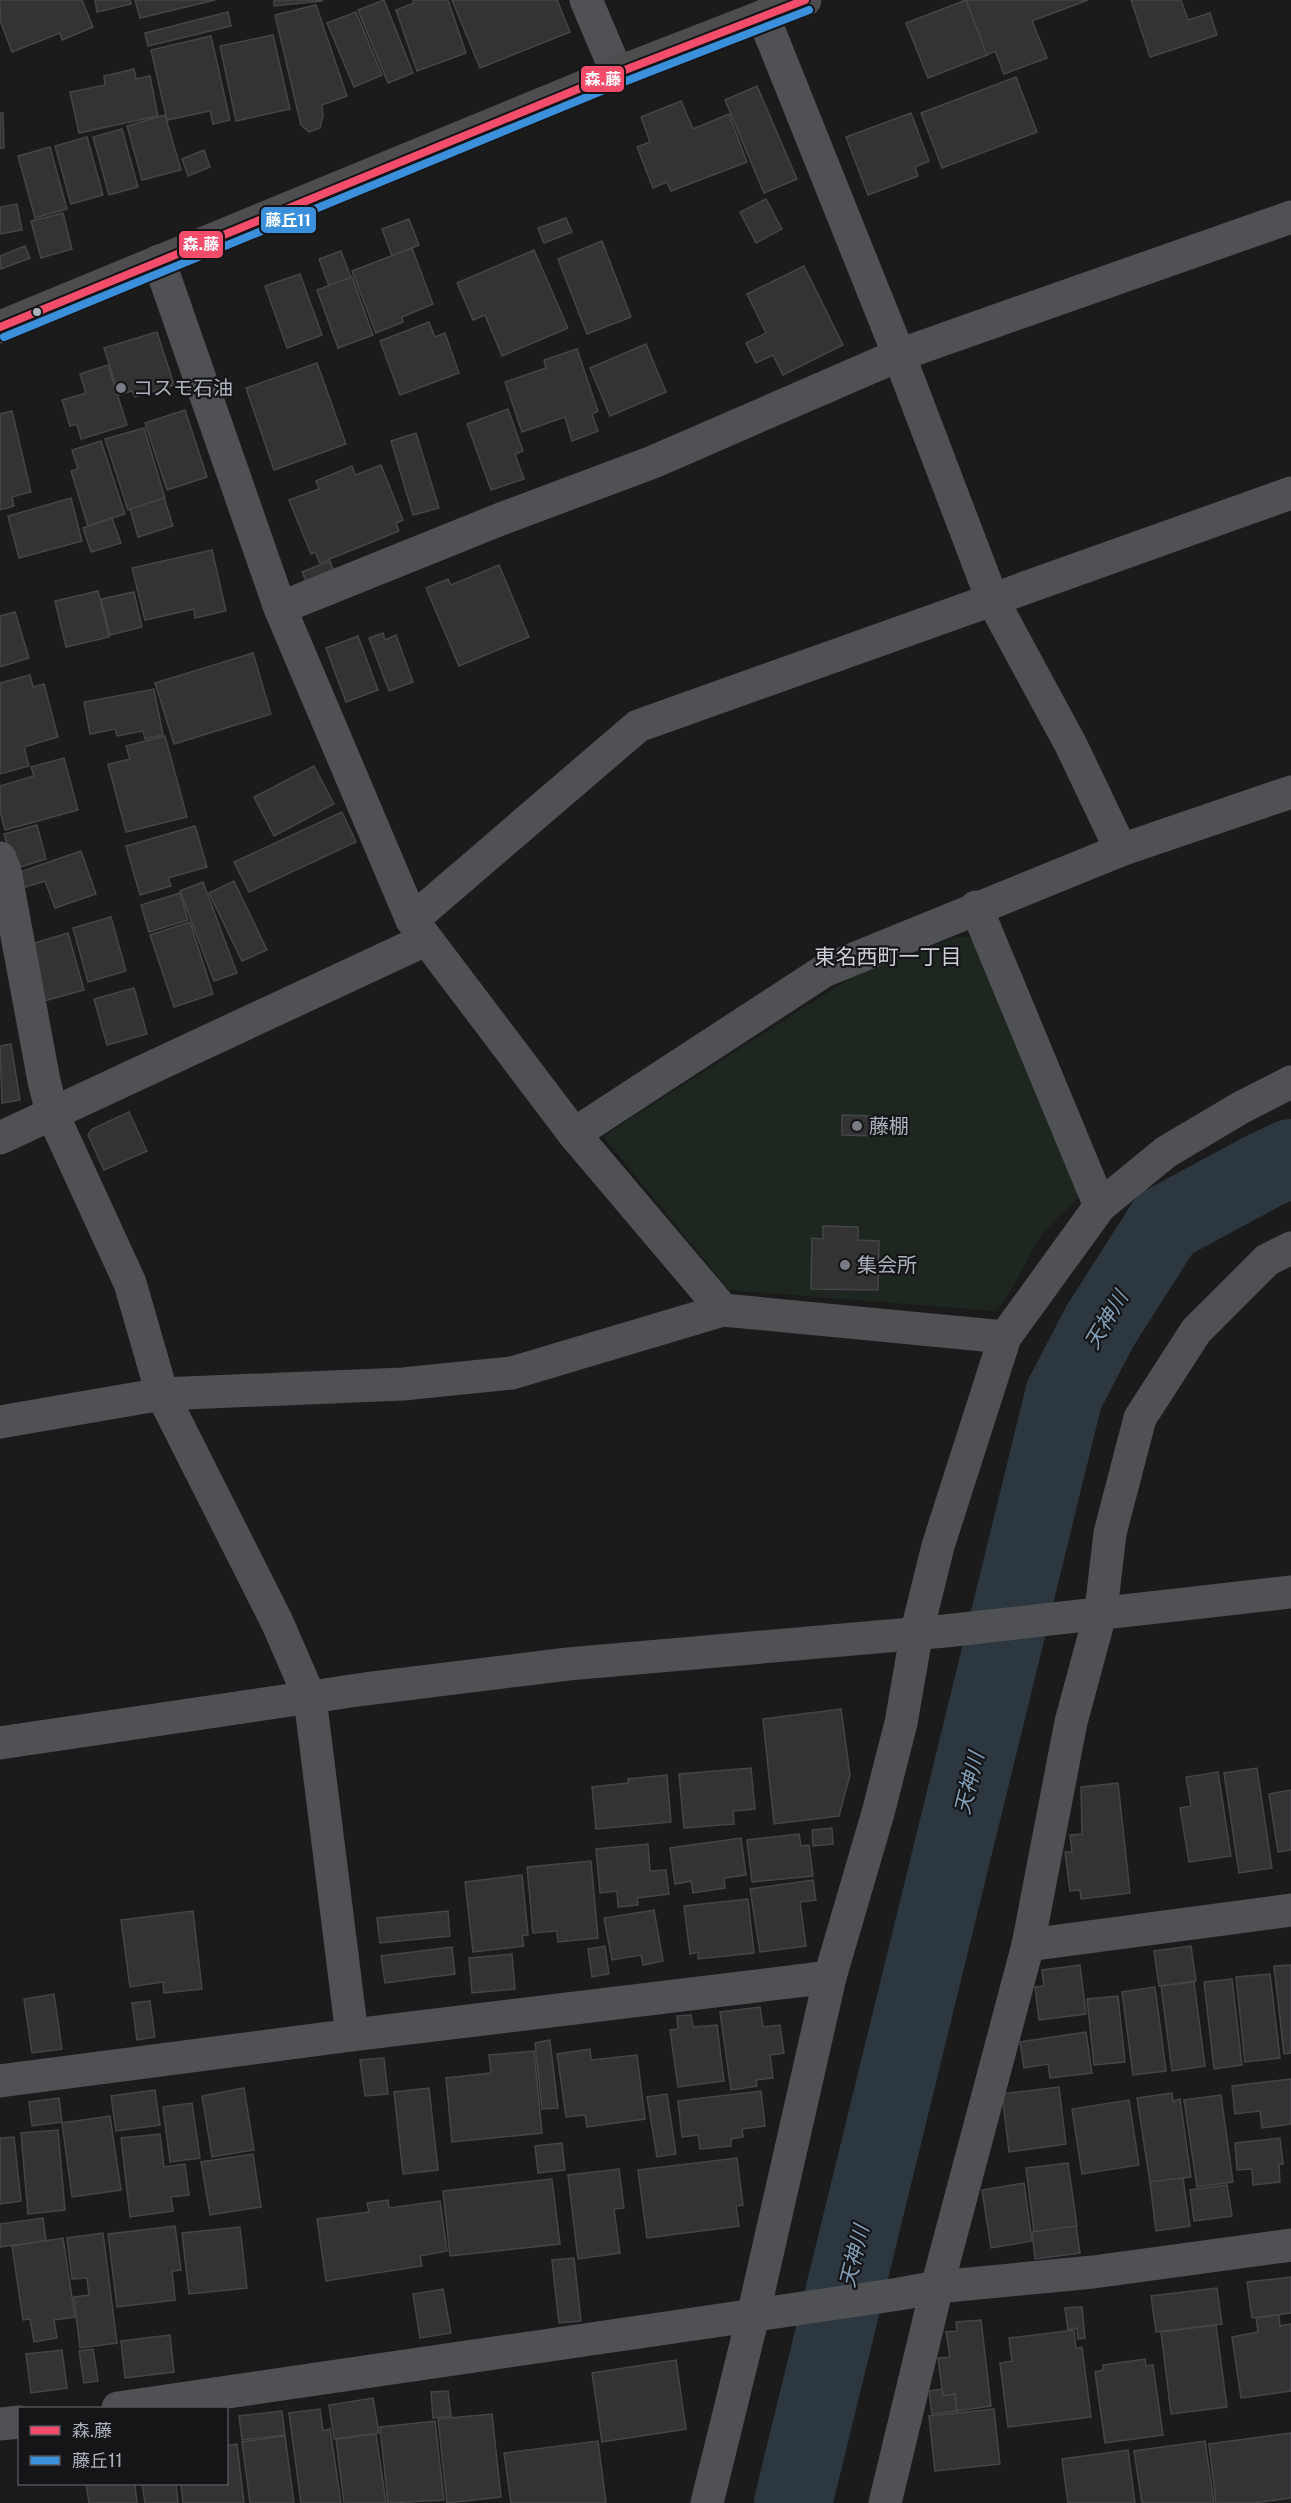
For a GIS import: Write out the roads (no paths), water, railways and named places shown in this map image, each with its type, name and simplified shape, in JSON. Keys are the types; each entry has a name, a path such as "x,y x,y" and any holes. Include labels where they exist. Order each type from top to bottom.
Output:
{"main road":[{"path":"0,327 617,73 805,0"}],"street":[{"path":"586,0 617,73"},
{"path":"763,16 899,355 992,599 1071,745 1121,850"},
{"path":"280,608 501,519 652,462 899,355 1291,217"},
{"path":"159,261 280,608 418,930 481,1014 526,1068 574,1134 723,1310"},
{"path":"0,1138 418,930 638,726 1291,493"},
{"path":"574,1134 824,971 976,907 1121,850 1291,792"},
{"path":"0,858 5,871 52,1113 130,1283 162,1394 277,1622 310,1698 352,2035"},
{"path":"976,907 1100,1206"},
{"path":"707,2503 762,2314 830,1977 881,1802 900,1723 931,1631 938,1546 1005,1337 1100,1206 1166,1152 1242,1107 1291,1082"},
{"path":"885,2503 937,2286 1028,1945 1071,1722 1101,1611 1110,1533 1140,1418 1196,1331 1268,1260 1291,1248"},
{"path":"0,1422 162,1394 403,1384 512,1373 723,1310 1005,1337"},
{"path":"0,1743 364,1689 568,1664 931,1631 1291,1592"},
{"path":"1028,1945 1291,1910"},
{"path":"0,2080 830,1977"},
{"path":"132,2407 899,2294 937,2286 1093,2272 1291,2245"},
{"path":"0,2424 18,2422"}],"waterway":[{"name":"天神川","path":"793,2503 1064,1395 1100,1326 1165,1224 1291,1158"}],"place":[{"name":"コスモ石油","path":"121,388"},
{"name":"藤棚","path":"857,1126"},
{"name":"集会所","path":"845,1265"}],"district":[{"name":"東名西町一丁目","path":"888,956"}]}
